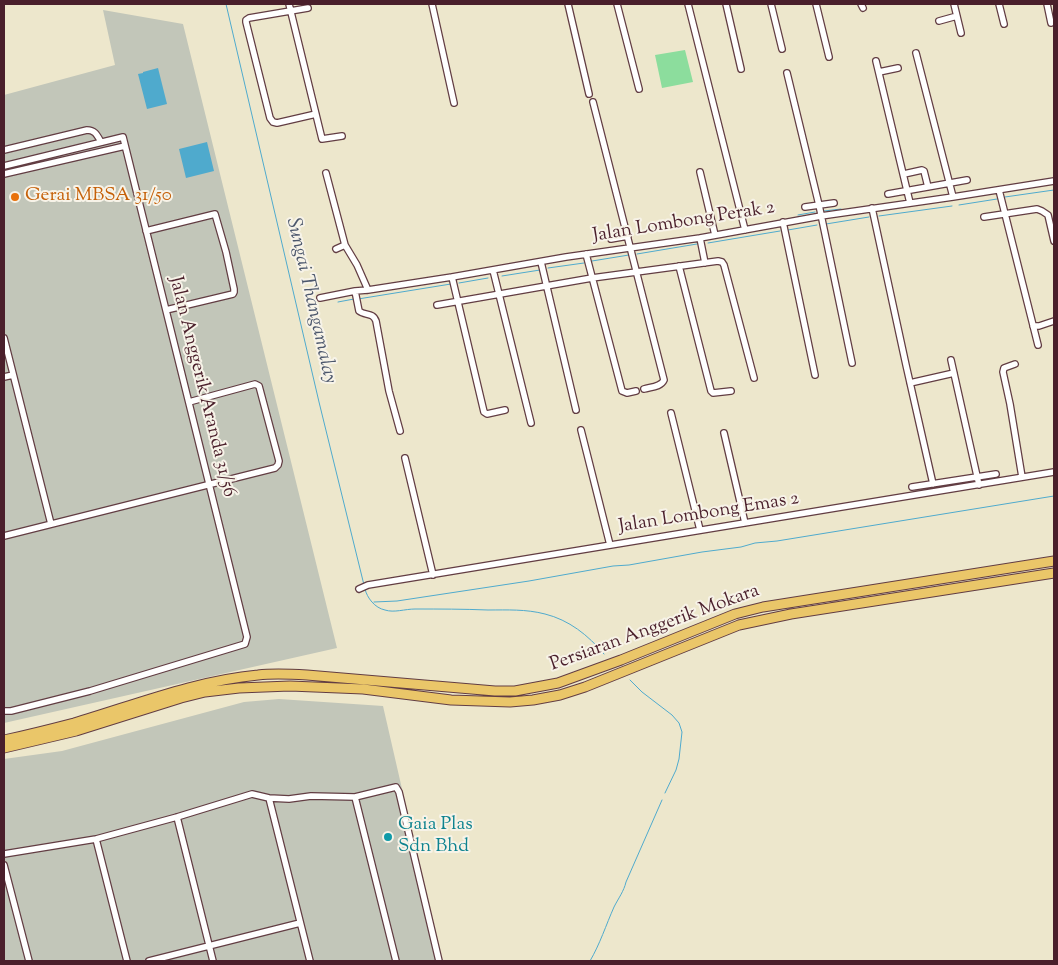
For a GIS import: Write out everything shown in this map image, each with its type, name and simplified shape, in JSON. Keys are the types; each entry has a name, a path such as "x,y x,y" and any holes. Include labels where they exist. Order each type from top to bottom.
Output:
{"main road":[{"name":"Persiaran Anggerik Mokara","path":"4,740 74,723 180,690 208,683 258,675 307,675 495,691 515,691 558,683 621,660 734,614 762,607 1054,561"},
{"name":"Persiaran Anggerik Mokara","path":"4,748 76,730 181,698 251,686 363,689 451,700 510,702 533,700 560,695 585,687 739,625 791,614 1054,573"}],"street":[{"path":"288,4 322,139 342,136"},
{"path":"432,4 454,103"},
{"path":"568,4 589,94"},
{"path":"617,4 639,90"},
{"path":"688,4 745,230"},
{"path":"726,4 741,69"},
{"path":"771,4 782,49"},
{"path":"816,4 829,57"},
{"path":"954,4 962,33"},
{"path":"999,4 1004,24"},
{"path":"1047,4 1051,22"},
{"path":"308,8 249,18 246,22 270,118 273,122 277,123 316,114"},
{"path":"940,21 957,16"},
{"path":"916,52 953,197"},
{"path":"876,61 910,202"},
{"path":"878,72 898,68"},
{"path":"787,72 819,205 852,363"},
{"path":"593,102 664,380 660,385 644,389"},
{"path":"4,150 86,130 95,132 101,142 4,166"},
{"name":"Jalan Anggerik Aranda 31/56","path":"4,711 90,691 245,644 247,637 123,136 101,142"},
{"path":"4,174 125,146"},
{"path":"904,174 924,171 928,187"},
{"path":"700,172 715,235"},
{"path":"326,174 345,245 357,265 368,290"},
{"path":"888,194 966,180"},
{"name":"Jalan Lombong Perak 2","path":"320,298 356,296 368,290 586,254 631,249 783,222 1054,181"},
{"path":"999,190 1038,345"},
{"path":"804,206 834,203"},
{"path":"872,208 933,484"},
{"path":"984,217 1037,209 1048,215 1054,241"},
{"path":"146,231 215,214 226,252 234,289 232,294 166,310"},
{"path":"783,222 815,375"},
{"path":"610,239 628,236"},
{"path":"700,238 705,263"},
{"path":"336,249 345,245"},
{"path":"586,254 622,390 627,393 636,391"},
{"path":"437,306 592,278 718,261 724,265 754,378"},
{"path":"541,262 576,410"},
{"path":"679,266 711,392 730,391"},
{"path":"493,270 531,423"},
{"path":"452,277 484,412 487,414 505,410"},
{"path":"356,296 359,311 372,315 376,321 389,391 400,431"},
{"path":"1033,326 1054,321"},
{"path":"4,338 51,524"},
{"path":"951,360 978,485"},
{"path":"1015,364 1004,368 1003,372 1021,475"},
{"path":"910,383 954,373"},
{"path":"4,377 13,375"},
{"path":"4,536 210,485 278,466 279,461 257,384 189,402"},
{"path":"671,413 700,530"},
{"path":"581,430 610,545"},
{"path":"724,433 745,523"},
{"path":"405,458 432,575"},
{"name":"Jalan Lombong Emas 2","path":"359,589 368,585 978,485 1021,475 1054,472"},
{"path":"912,487 996,474"},
{"path":"4,854 96,839 252,794 268,798 289,799 311,796 355,796 396,787 439,961"},
{"path":"355,796 396,961"},
{"path":"268,798 310,961"},
{"path":"177,817 213,961"},
{"path":"96,839 127,961"},
{"path":"4,865 29,961"},
{"path":"149,961 300,923"}],"shaded area":[{"path":"103,10 183,24 337,648 4,723 4,95 115,65"},
{"path":"279,699 383,706 441,959 430,961 4,961 4,759 62,751 244,702"}],"green space":[{"path":"685,50 693,82 662,88 655,55"}],"water":[{"path":"158,68 167,104 147,109 138,74"},
{"path":"207,142 214,171 186,178 179,149"}],"waterway":[{"name":"Sungai Thangamalay","path":"226,4 364,585"},
{"path":"1005,197 1054,190"},
{"path":"959,205 997,199"},
{"path":"879,216 952,206"},
{"path":"824,211 841,209"},
{"path":"798,215 815,212"},
{"path":"826,224 869,217"},
{"path":"788,230 817,225"},
{"path":"708,243 780,231"},
{"path":"637,254 697,244"},
{"path":"592,261 629,255"},
{"path":"548,268 584,263"},
{"path":"502,276 540,270"},
{"path":"459,283 488,278"},
{"path":"358,299 451,284"},
{"path":"338,302 354,299"},
{"path":"374,602 397,601 529,581 1054,496"},
{"path":"365,589 375,605 388,611 415,609 509,610 545,614 570,624 604,654"},
{"path":"630,680 642,692 672,715 679,723 682,732 676,770 665,793"},
{"path":"590,961 624,889 662,800"}],"place":[{"name":"Gerai MBSA 31/50","path":"15,197"},
{"name":"Gaia Plas Sdn Bhd","path":"388,837"}]}
